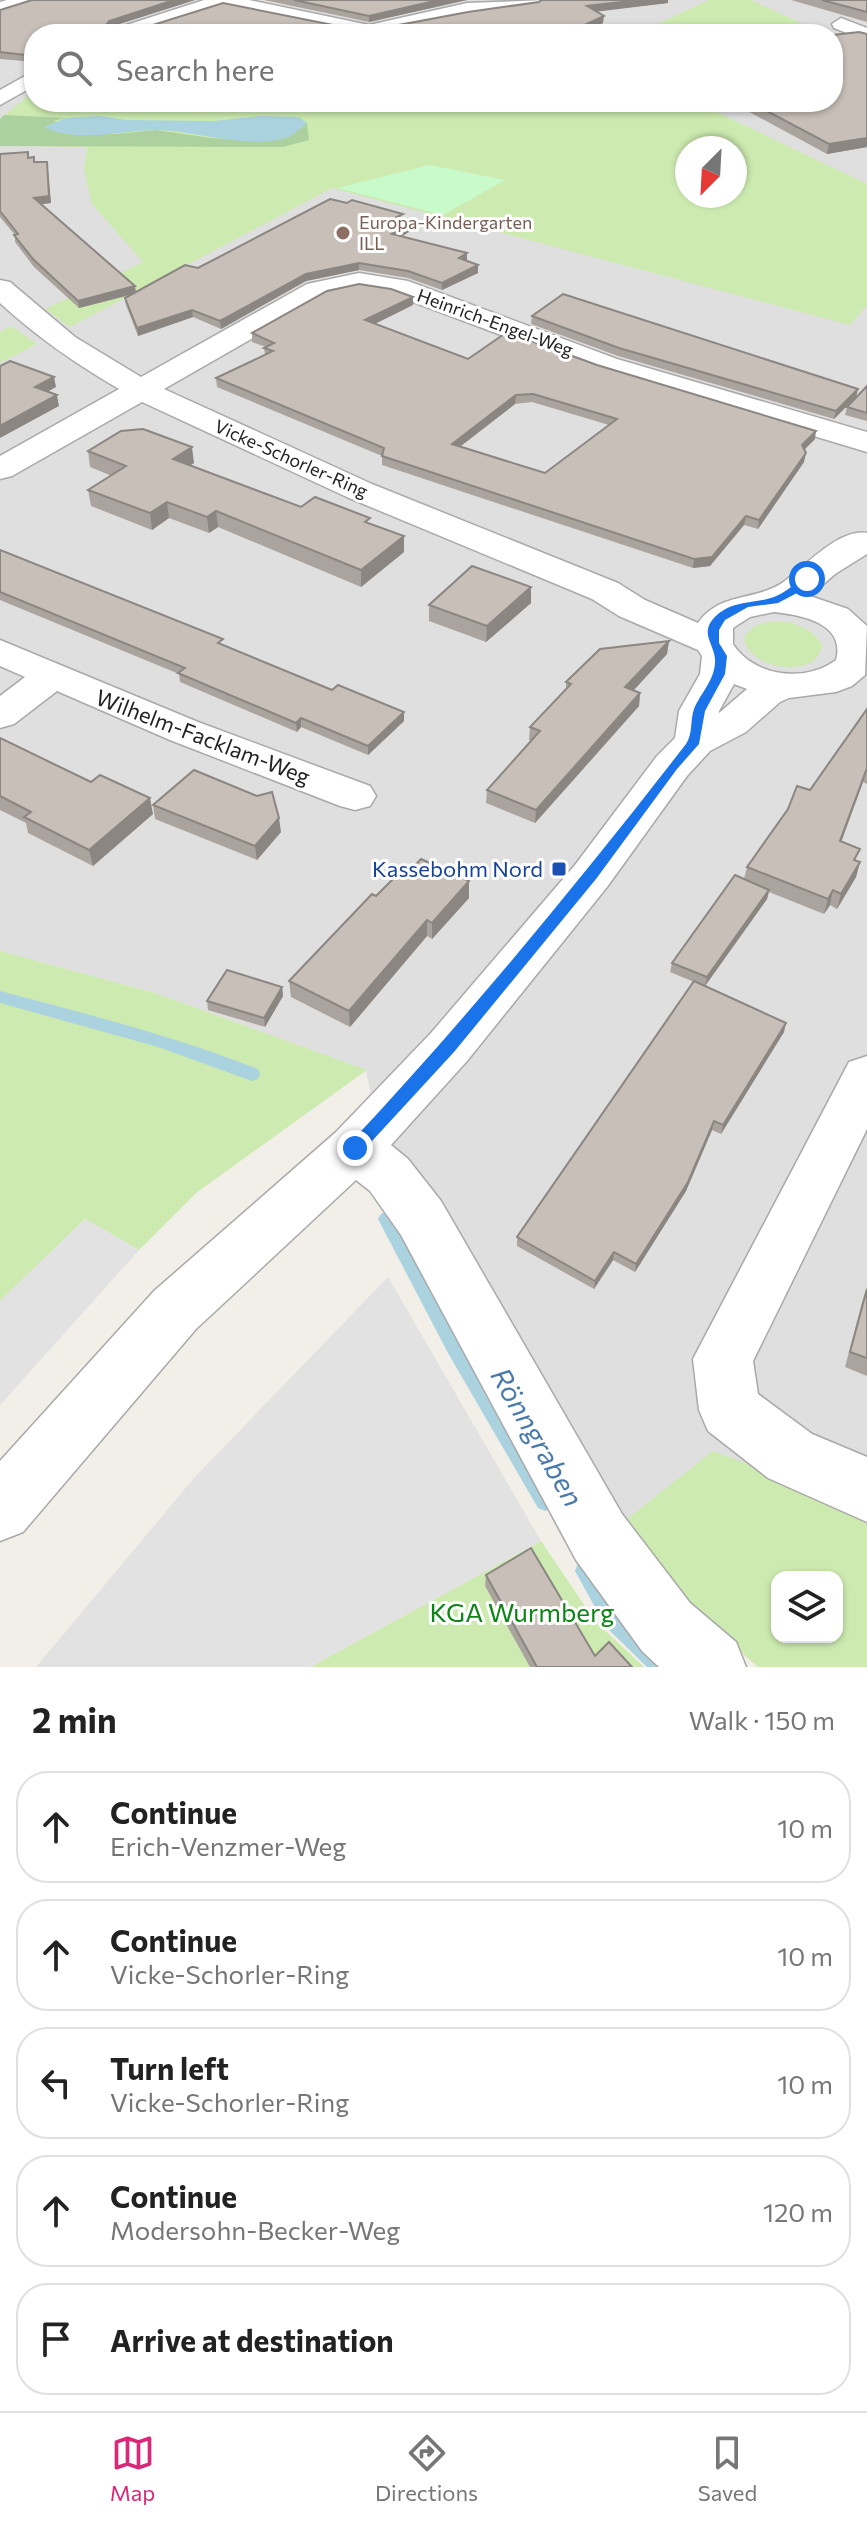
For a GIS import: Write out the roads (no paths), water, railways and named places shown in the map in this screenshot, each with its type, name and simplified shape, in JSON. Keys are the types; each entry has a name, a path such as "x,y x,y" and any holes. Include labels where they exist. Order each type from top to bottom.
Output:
{"street":[{"path":"0,8 26,0"},
{"path":"151,0 191,9"},
{"path":"147,24 222,0 339,24"},
{"path":"409,24 467,9 538,0"},
{"path":"843,25 866,33"},
{"path":"0,99 24,83"},
{"name":"Heinrich-Engel-Weg","path":"0,469 317,290 359,281 398,287 607,365 867,442"},
{"name":"Vicke-Schorler-Ring","path":"0,288 26,314 77,354 138,390 423,519 605,591 632,608 718,650 747,675 784,685 822,682 854,652 796,603 774,601 734,609 648,592 605,591"},
{"path":"774,601 794,591 822,566 864,539"},
{"path":"854,652 835,601 864,539"},
{"path":"695,742 699,711 720,674 713,630 720,618 734,609"},
{"name":"Wilhelm-Facklam-Weg","path":"0,652 184,731 355,796"},
{"path":"0,715 52,676"},
{"path":"0,1509 175,1310 355,1148 449,1047 695,742 732,723 766,693 784,685"},
{"path":"867,1077 723,1359 730,1410 790,1456 867,1490"},
{"path":"355,1148 389,1175 421,1218 599,1537 666,1627 711,1667"}],"water":[{"path":"99,116 127,120 213,121 260,116 299,117 307,123 286,138 256,142 155,130 84,135 44,127 66,118"}],"waterway":[{"name":"Rönngraben","path":"0,997 159,1040 252,1074"},
{"name":"Rönngraben","path":"387,1219 455,1347 545,1501"},
{"name":"Rönngraben","path":"586,1571 614,1619 663,1667"}],"place":[{"name":"Europa-Kindergarten ILL","path":"343,233"},
{"name":"Kassebohm Nord","path":"559,869"}],"park label":[{"name":"KGA Wurmberg","path":"522,1613"}]}
